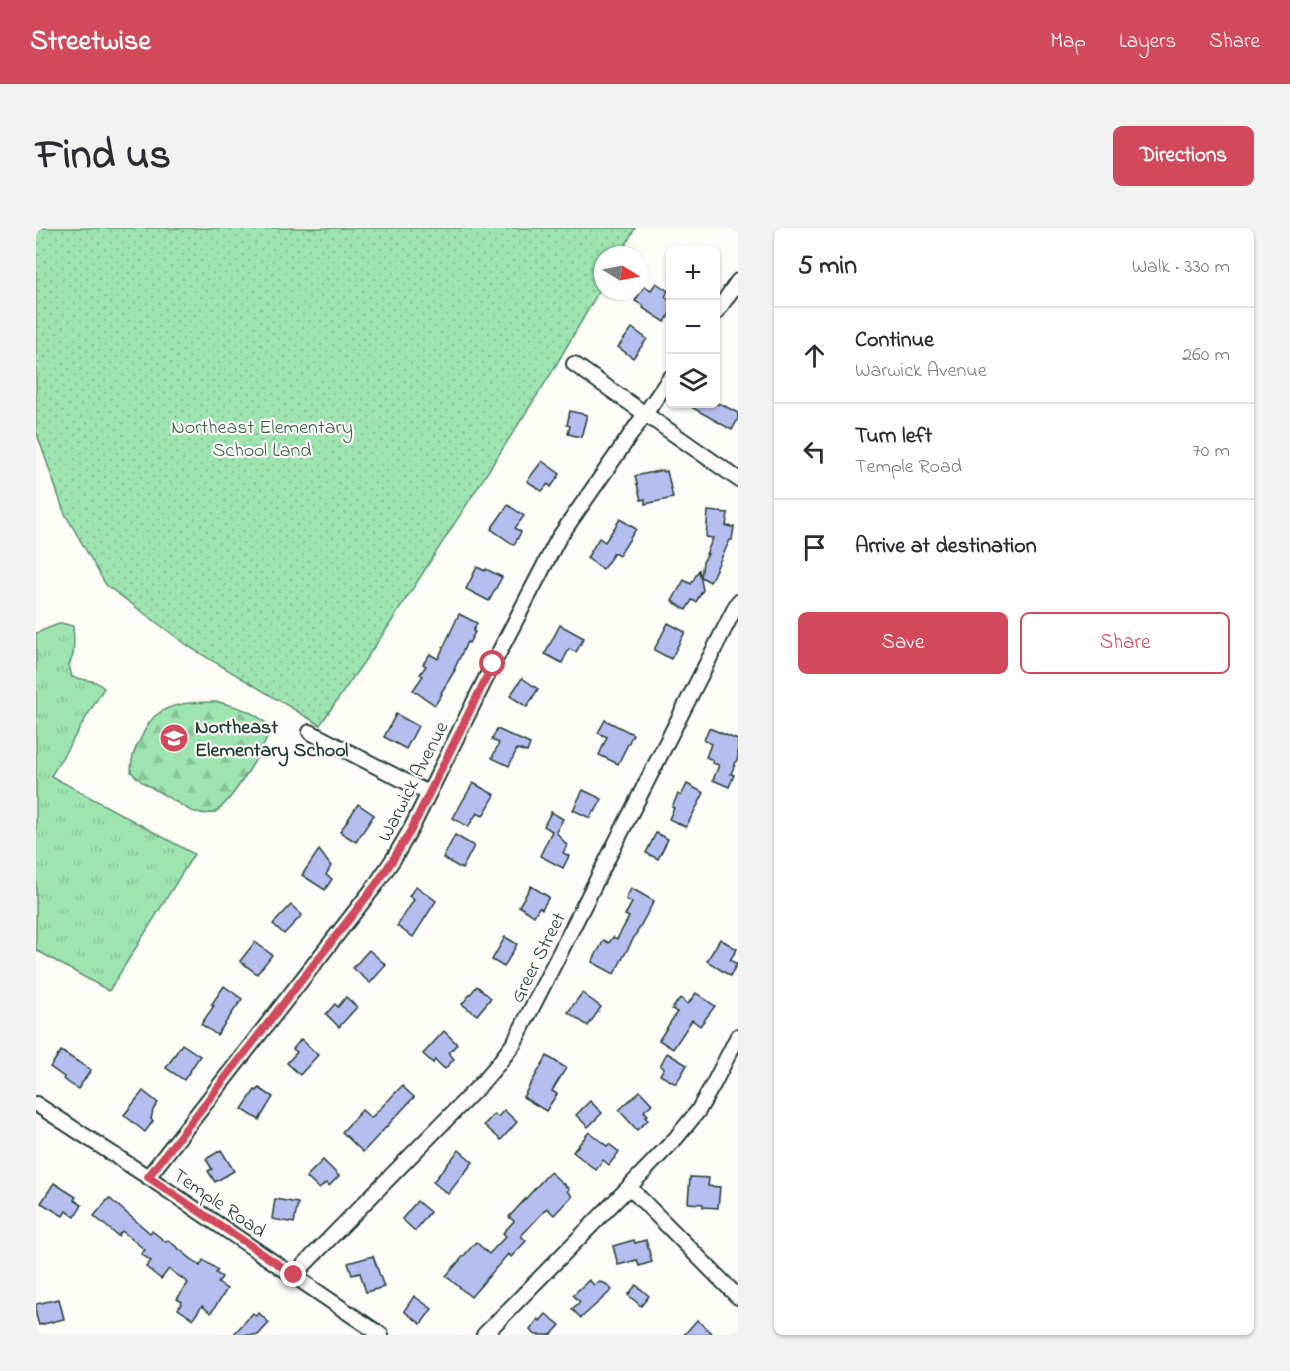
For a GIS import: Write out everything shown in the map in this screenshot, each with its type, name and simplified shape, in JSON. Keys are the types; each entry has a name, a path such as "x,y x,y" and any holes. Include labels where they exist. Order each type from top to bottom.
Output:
{"street":[{"path":"720,307 738,281"},
{"path":"574,364 738,479"},
{"name":"Warwick Avenue","path":"148,1177 375,886 394,858 411,830 558,539 666,384"},
{"name":"Greer Street","path":"294,1275 481,1084 514,1043 738,602"},
{"path":"310,732 428,793"},
{"path":"484,1335 676,1138 698,1111 738,1036"},
{"name":"Temple Road","path":"36,1104 381,1335"},
{"path":"629,1187 738,1297"}],"green space":[{"name":"Northeast Elementary School Land","path":"36,228 635,228 625,246 594,246 594,300 552,372 388,627 320,725 191,648 106,585 64,512 36,431"},
{"path":"61,623 73,626 73,655 69,665 72,677 96,682 104,688 51,776 194,854 109,991 36,950 36,633"},
{"path":"219,702 247,711 271,728 255,761 230,798 215,812 206,814 191,811 142,782 131,772 132,759 148,724 162,711 186,703"}],"building":[{"path":"656,283 666,290 665,322 635,301 648,300 648,288 651,290"},
{"path":"632,328 647,339 633,358 618,347"},
{"path":"721,404 738,413 738,419 732,430 693,408 720,408"},
{"path":"570,411 587,415 581,437 568,434"},
{"path":"542,461 560,474 551,487 548,484 542,491 527,481"},
{"path":"663,470 663,472 667,471 673,498 645,504 645,499 641,500 635,476"},
{"path":"508,505 524,516 515,528 521,532 514,545 491,529"},
{"path":"708,511 728,513 726,526 734,527 732,540 710,582 701,577 703,562 713,538 706,537"},
{"path":"620,519 636,529 619,556 614,553 603,569 587,558 599,538 605,542"},
{"path":"477,567 502,577 489,601 466,589"},
{"path":"699,570 703,590 696,602 692,600 686,610 672,601 684,580 691,584"},
{"path":"459,614 477,623 473,631 475,632 469,643 467,642 455,670 435,705 413,690 423,676 420,674 426,666 423,664 430,654 438,659"},
{"path":"668,623 685,632 671,659 654,650"},
{"path":"560,625 584,638 576,652 569,649 562,663 545,654"},
{"path":"522,678 538,689 527,707 510,696"},
{"path":"396,714 418,726 406,749 384,737"},
{"path":"605,720 633,734 618,764 599,755 607,737 598,733"},
{"path":"709,728 738,740 738,757 731,774 734,775 729,787 713,780 719,765 712,763 713,760 706,757 711,744 704,740"},
{"path":"497,729 530,744 527,752 517,749 509,766 492,758 499,743 492,740"},
{"path":"473,783 495,795 483,816 477,813 468,827 453,818"},
{"path":"687,784 704,793 686,827 669,819 678,794 681,796"},
{"path":"583,790 602,799 590,818 573,810"},
{"path":"358,804 374,815 356,842 340,832"},
{"path":"551,812 563,819 556,832 567,845 563,853 569,856 563,868 540,856 552,831 544,826"},
{"path":"656,833 668,839 658,859 646,853"},
{"path":"455,835 474,846 462,869 443,858"},
{"path":"319,850 331,866 326,875 332,879 325,890 302,875"},
{"path":"416,886 436,901 413,937 397,926 414,900 409,896"},
{"path":"531,886 549,897 542,909 539,907 534,916 519,906"},
{"path":"631,888 654,901 614,974 592,962 604,940 609,943 613,937 617,939 629,917 625,915 632,903 626,899"},
{"path":"291,905 302,915 284,934 273,924"},
{"path":"505,937 517,944 504,967 492,960"},
{"path":"720,939 737,949 730,960 737,964 730,976 707,961"},
{"path":"255,942 272,955 257,974 240,961"},
{"path":"369,950 386,965 370,983 353,968"},
{"path":"224,986 242,999 217,1035 201,1024 214,1006 211,1005"},
{"path":"477,986 491,998 477,1015 462,1004"},
{"path":"582,993 601,1007 588,1026 568,1012"},
{"path":"696,993 715,1006 700,1026 692,1020 673,1049 659,1040 677,1012 672,1009 680,998 688,1004"},
{"path":"346,997 357,1007 339,1027 326,1014 335,1004 338,1007"},
{"path":"444,1031 457,1044 449,1053 454,1059 445,1069 435,1060 433,1063 423,1054"},
{"path":"301,1039 318,1055 300,1075 287,1063 297,1052 293,1049"},
{"path":"182,1044 200,1056 184,1080 166,1068"},
{"path":"61,1051 91,1070 78,1089 50,1067"},
{"path":"667,1053 687,1065 676,1084 660,1075 664,1068 660,1066"},
{"path":"547,1056 566,1068 552,1091 557,1094 546,1111 523,1097"},
{"path":"402,1086 414,1097 363,1152 342,1132 362,1110 371,1118"},
{"path":"259,1088 273,1097 259,1120 242,1109 255,1090"},
{"path":"143,1091 158,1103 153,1110 151,1119 153,1121 145,1132 124,1115"},
{"path":"640,1091 652,1104 644,1111 648,1115 645,1117 648,1120 637,1130 619,1110"},
{"path":"590,1101 602,1113 588,1127 576,1115"},
{"path":"504,1110 517,1122 501,1140 484,1125 494,1114 498,1117"},
{"path":"589,1132 619,1152 609,1165 603,1160 596,1170 573,1152"},
{"path":"221,1150 234,1171 215,1182 208,1171 212,1169 206,1159"},
{"path":"459,1150 473,1162 448,1194 433,1182"},
{"path":"323,1160 339,1176 329,1186 326,1183 319,1189 306,1177"},
{"path":"550,1172 569,1189 567,1191 572,1196 554,1215 547,1208 521,1236 526,1241 511,1257 508,1254 471,1297 446,1276 476,1242 489,1254 506,1236 503,1233 514,1221 509,1217"},
{"path":"690,1177 709,1178 708,1186 720,1187 718,1208 688,1203"},
{"path":"54,1183 76,1197 74,1200 82,1205 75,1217 66,1211 63,1216 41,1203"},
{"path":"109,1198 150,1233 152,1231 166,1242 168,1240 200,1266 203,1260 218,1270 216,1273 222,1277 218,1283 227,1289 211,1313 202,1306 193,1319 178,1309 182,1302 177,1299 188,1283 169,1269 161,1279 146,1267 151,1261 141,1254 145,1250 122,1231 118,1236 94,1216"},
{"path":"275,1199 298,1203 294,1223 272,1219"},
{"path":"417,1201 430,1212 415,1231 402,1219"},
{"path":"634,1240 635,1243 646,1240 652,1262 639,1266 637,1260 618,1265 613,1246"},
{"path":"373,1256 384,1287 366,1292 360,1273 352,1275 348,1263"},
{"path":"589,1280 594,1285 600,1282 606,1284 612,1290 581,1318 572,1309 580,1302 573,1295"},
{"path":"636,1285 649,1296 641,1306 628,1295"},
{"path":"414,1296 432,1309 421,1324 404,1311"},
{"path":"59,1299 64,1319 39,1325 36,1304"},
{"path":"253,1313 256,1316 259,1313 269,1323 258,1335 233,1335"},
{"path":"546,1314 560,1325 551,1335 536,1335 530,1330 538,1319 540,1321"},
{"path":"697,1320 714,1335 684,1335"}],"place":[{"name":"Northeast Elementary School","path":"174,738"}],"route":[{"path":"294,1275 148,1177 375,886 394,858 411,830 493,664"}]}
